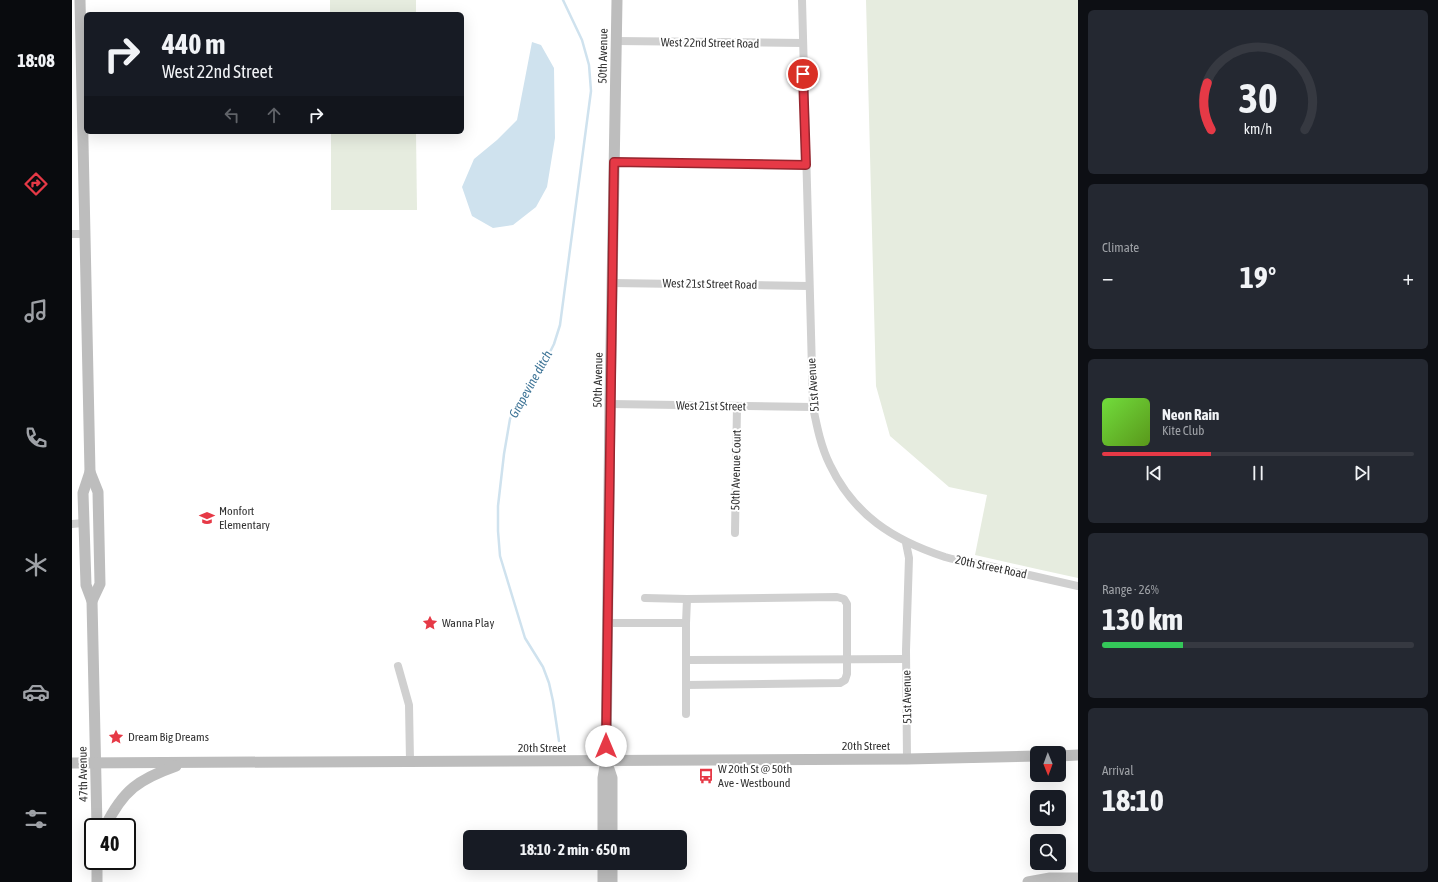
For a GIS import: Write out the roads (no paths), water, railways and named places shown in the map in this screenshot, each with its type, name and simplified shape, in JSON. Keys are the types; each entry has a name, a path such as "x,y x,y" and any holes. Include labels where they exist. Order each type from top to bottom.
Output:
{"main road":[{"name":"47th Avenue","path":"80,0 90,472 83,493 86,585 92,601 97,818"},
{"name":"50th Avenue","path":"603,830 603,778 606,760 617,0"},
{"name":"47th Avenue","path":"90,472 98,492 100,584 92,601"},
{"path":"1066,756 1078,755"},
{"name":"20th Street","path":"72,763 410,760 907,759 1030,756"},
{"name":"50th Avenue","path":"606,760 612,778 612,830"},
{"path":"110,818 114,809 129,790 142,780 156,773 185,763"},
{"path":"97,870 97,882"},
{"path":"603,870 603,882"},
{"path":"612,870 612,882"},
{"path":"1028,882 1050,878 1078,878"}],"street":[{"name":"51st Avenue","path":"802,0 813,407 821,444 830,466 843,488 857,506 877,525 906,543 909,558 906,659 907,759"},
{"name":"West 22nd Street Road","path":"616,41 803,43"},
{"path":"614,162 806,165"},
{"path":"72,234 85,234"},
{"name":"West 21st Street Road","path":"612,283 809,286"},
{"name":"West 21st Street","path":"610,404 813,407"},
{"name":"50th Avenue Court","path":"735,533 737,406"},
{"path":"72,524 84,524"},
{"name":"20th Street Road","path":"906,543 946,557 1078,586"},
{"path":"645,598 687,599 837,597 844,599 847,604 847,674 845,680 840,683 686,685"},
{"path":"686,714 687,599"},
{"path":"607,623 686,624"},
{"path":"686,660 906,659"},
{"path":"398,666 409,705 410,760"}],"water":[{"path":"532,42 541,45 554,68 555,138 547,187 536,207 513,225 493,228 472,216 462,187 474,159 497,140 517,120"}],"waterway":[{"name":"Grapevine ditch","path":"559,741 549,683 543,667 525,638 500,556 498,506 510,419 517,403 545,362 554,344 560,325 591,91 589,65 582,40 563,0"}],"place":[{"name":"Monfort Elementary","path":"207,518"},
{"name":"Wanna Play","path":"430,623"},
{"name":"Dream Big Dreams","path":"116,737"},
{"name":"W 20th St @ 50th Ave - Westbound","path":"706,776"}]}
